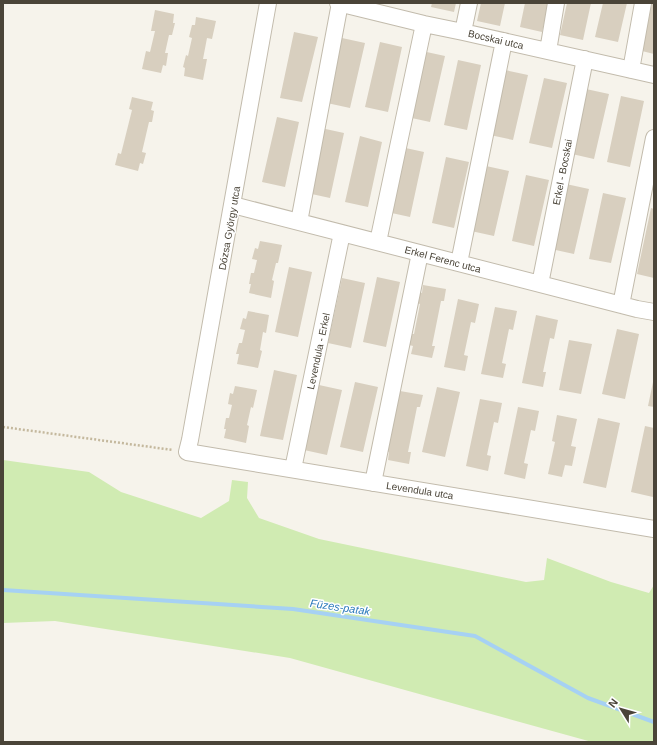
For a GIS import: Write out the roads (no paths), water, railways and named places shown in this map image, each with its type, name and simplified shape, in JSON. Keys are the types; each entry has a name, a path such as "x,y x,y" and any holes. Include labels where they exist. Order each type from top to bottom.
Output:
{"street":[{"name":"Dózsa György utca","path":"187,452 233,205 268,3"},
{"path":"299,222 339,3"},
{"name":"Bocskai utca","path":"339,3 385,8 424,24 654,75"},
{"path":"463,32 469,3"},
{"path":"548,51 556,3"},
{"path":"630,70 643,3"},
{"path":"378,242 424,24"},
{"path":"459,263 504,41"},
{"name":"Erkel - Bocskai","path":"540,284 585,59"},
{"path":"621,305 654,138"},
{"name":"Erkel Ferenc utca","path":"233,205 621,305 654,312"},
{"name":"Levendula - Erkel","path":"293,469 342,234"},
{"path":"373,483 420,253"},
{"name":"Levendula utca","path":"187,452 654,529"}],"waterway":[{"name":"Füzes-patak","path":"3,590 293,609 475,636 588,698 654,722"}]}
